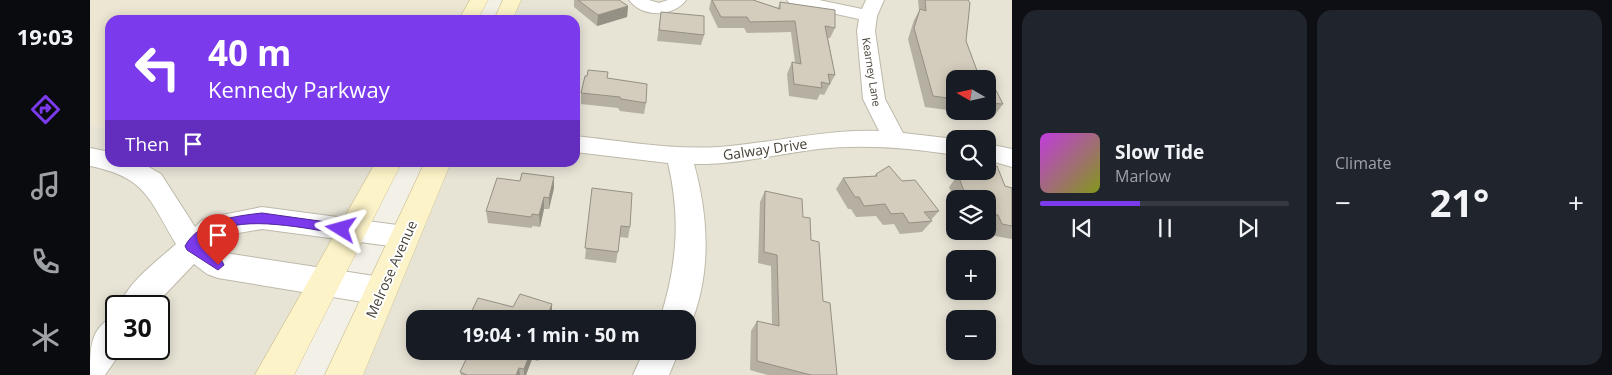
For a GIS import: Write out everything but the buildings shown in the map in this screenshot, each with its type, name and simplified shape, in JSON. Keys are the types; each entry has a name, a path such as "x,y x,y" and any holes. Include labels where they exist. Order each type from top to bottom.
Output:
{"main road":[{"path":"470,15 478,0"},
{"path":"504,15 512,0"},
{"path":"274,375 386,167"},
{"name":"Melrose Avenue","path":"344,375 436,167"}],"street":[{"path":"638,0 648,6 661,8 671,6 677,0"},
{"path":"796,0 872,8"},
{"name":"Kearney Lane","path":"872,8 866,31 874,99 880,114 896,140"},
{"name":"Galway Drive","path":"580,145 679,156 719,155 818,141 896,140 946,146"},
{"path":"996,154 1012,158"},
{"path":"679,156 692,210 693,247 687,286 679,310"},
{"path":"90,157 105,160"},
{"path":"126,167 152,181 192,246 218,265 381,291"},
{"path":"144,295 212,228 238,220 262,218 405,237"},
{"path":"90,367 105,346"},
{"path":"651,375 658,360"}],"shaded area":[{"path":"90,0 471,0 462,15 105,15 105,128 90,126"},
{"path":"520,0 1012,0 1012,375 358,375 447,167 580,167 580,15 513,15"},
{"path":"90,126 105,128 105,167 375,167 258,375 90,375"}],"route":[{"path":"218,265 192,246 212,228 238,220 262,218 341,229"}]}
